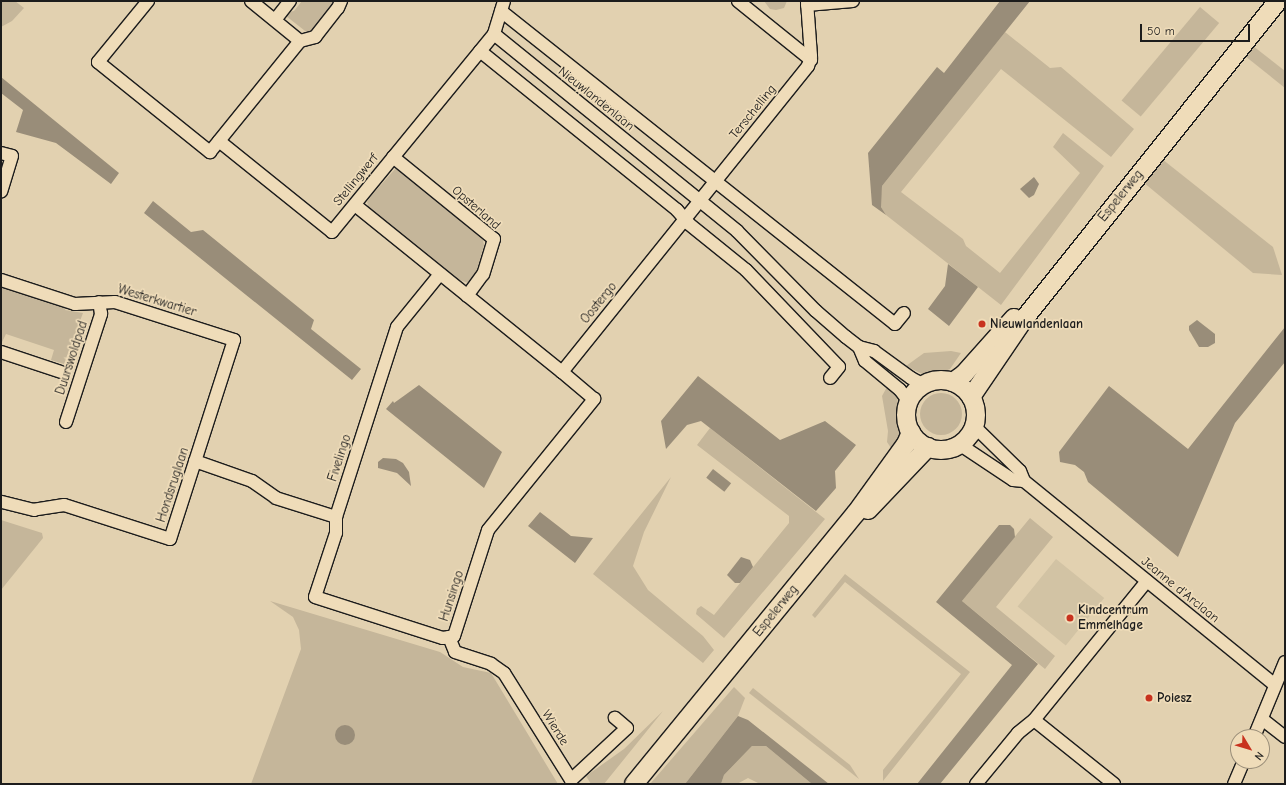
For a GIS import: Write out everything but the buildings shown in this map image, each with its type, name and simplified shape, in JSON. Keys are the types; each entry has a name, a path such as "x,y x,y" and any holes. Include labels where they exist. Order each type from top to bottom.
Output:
{"main road":[{"name":"Espelerweg","path":"953,382 964,374 1019,312 1269,1"},
{"name":"Espelerweg","path":"970,397 1024,319 1278,1"},
{"path":"940,380 953,382 970,397 975,411 974,426 968,436 959,444 942,449 928,447 911,432 906,417 909,402 915,392 924,384 940,380"},
{"name":"Espelerweg","path":"634,784 856,513 906,444 911,432"},
{"name":"Espelerweg","path":"643,784 874,503 928,447"}],"street":[{"path":"148,1 98,62 210,152 300,41 315,37 338,8 341,1"},
{"path":"251,1 300,41"},
{"path":"275,20 290,1"},
{"path":"738,1 811,60"},
{"path":"811,60 807,3 853,1"},
{"name":"Nieuwlandenlaan","path":"904,313 895,324 715,181 701,172 502,6 494,34 748,240 816,311 859,347 874,351 911,378 924,384"},
{"name":"Stellingwerf","path":"219,141 332,232 494,34"},
{"path":"480,51 677,210 684,219 746,270 839,367 830,378"},
{"name":"Terschelling","path":"715,181 804,72 811,60"},
{"path":"1,153 12,156 1,191"},
{"name":"Opsterland","path":"393,157 494,239 483,274 467,296"},
{"path":"684,219 715,181"},
{"path":"355,205 562,372"},
{"name":"Oostergo","path":"562,372 684,219"},
{"name":"Fivelingo","path":"336,517 397,327 440,274"},
{"name":"Westerkwartier","path":"1,280 74,304 115,302 234,340"},
{"name":"Duurswoldpad","path":"66,422 100,314 99,302"},
{"name":"Hondsruglaan","path":"1,502 34,510 64,505 170,539 234,340"},
{"name":"Nieuwlandenlaan","path":"859,347 865,361 900,390 909,402"},
{"path":"1,352 61,372"},
{"name":"Hunsingo","path":"336,517 336,533 315,597 443,638 454,636 488,530 594,399 562,372"},
{"name":"Jeanne d'Arclaan","path":"974,426 1020,471 1024,481 1275,685"},
{"name":"Jeanne d'Arclaan","path":"959,444 1013,480 1024,481"},
{"path":"195,461 252,480 276,498 336,517"},
{"path":"976,784 1018,733 1034,720 1056,694 1146,581"},
{"name":"Wierde","path":"449,637 455,652 491,664 504,674 571,780 627,728 615,718"},
{"path":"1258,729 1285,662"},
{"path":"1262,719 1285,737"},
{"path":"1034,720 1114,784"},
{"path":"1234,784 1241,769"}],"shaded area":[{"path":"1,1 15,1 24,8 12,21 1,27"},
{"path":"302,1 335,1 315,29 309,34 286,16 288,12 294,11"},
{"path":"764,1 787,1 784,8 776,10 770,9"},
{"path":"1000,1 1030,1 882,186 881,207 886,215 872,205 868,153 937,67 944,73"},
{"path":"1200,7 1219,23 1141,117 1122,100"},
{"path":"1005,32 1050,68 1061,67 1134,129 1111,157 1001,69 901,192 963,239 966,246 1000,273 1080,173 1053,147 1063,133 1104,166 1001,305 886,215 881,207 881,194 882,186"},
{"path":"1253,46 1285,71 1285,88 1245,56"},
{"path":"1,77 119,173 111,184 56,143 16,132 23,110 1,93"},
{"path":"1162,159 1273,247 1282,275 1253,273 1143,182"},
{"path":"395,169 400,170 483,240 484,245 477,270 468,283 457,279 369,209 367,202"},
{"path":"1034,177 1039,184 1034,195 1029,198 1020,189"},
{"path":"153,201 191,232 203,230 314,320 311,329 361,369 352,380 144,213"},
{"path":"948,264 978,287 949,326 928,309 945,286"},
{"path":"1,287 65,307 65,310 83,313 64,364 51,360 54,350 6,334 1,344"},
{"path":"1197,320 1215,334 1215,343 1208,347 1199,347 1189,330 1189,326"},
{"path":"1285,327 1285,362 1235,423 1178,557 1088,482 1084,472 1075,465 1060,462 1059,452 1109,386 1188,449"},
{"path":"951,351 961,353 950,369 942,372 922,374 906,366 924,353"},
{"path":"698,376 780,440 825,421 856,445 835,471 836,488 816,511 701,421 687,425 666,449 661,421"},
{"path":"419,385 502,452 484,488 386,409 393,401 394,403"},
{"path":"887,387 896,396 901,411 901,436 893,451 887,442 888,431 882,396"},
{"path":"937,393 945,393 953,396 959,402 962,414 959,426 953,432 945,435 937,435 929,432 923,426 920,418 920,410 923,402 929,396"},
{"path":"710,428 825,519 724,638 696,614 697,609 701,606 714,615 789,523 789,516 697,445"},
{"path":"383,458 396,459 403,463 409,472 411,486 397,473 378,468 378,462"},
{"path":"713,469 731,483 724,492 706,478"},
{"path":"671,477 644,532 633,566 648,590 703,636 714,650 703,663 593,574"},
{"path":"540,512 571,536 593,538 575,563 528,526"},
{"path":"1030,518 1053,537 996,607 1055,656 1045,669 962,601"},
{"path":"1,520 42,533 43,538 1,590"},
{"path":"999,525 1010,525 1014,529 1015,537 962,601 1038,664 940,784 917,784 1012,665 936,602"},
{"path":"741,557 750,560 753,567 740,583 735,583 727,575"},
{"path":"1056,559 1104,598 1066,645 1018,606"},
{"path":"845,574 970,672 883,781 883,770 961,674 845,582 815,618 812,615"},
{"path":"270,601 440,652 463,667 491,673 558,784 251,784 301,649 299,630 293,617"},
{"path":"734,687 745,698 738,716 685,784 650,784"},
{"path":"753,688 850,765 859,779 749,693"},
{"path":"663,711 604,784 591,784 586,776 624,749"},
{"path":"738,716 748,720 829,784 812,784 766,746 752,746 724,775 721,784 685,784"},
{"path":"345,725 352,728 355,735 352,742 345,745 338,742 335,735 338,728"},
{"path":"752,746 766,746 812,784 760,784 748,778 737,784 721,784 724,775"}],"place":[{"name":"Nieuwlandenlaan","path":"982,324"},
{"name":"Kindcentrum Emmelhage","path":"1070,618"},
{"name":"Poiesz","path":"1149,698"}]}
